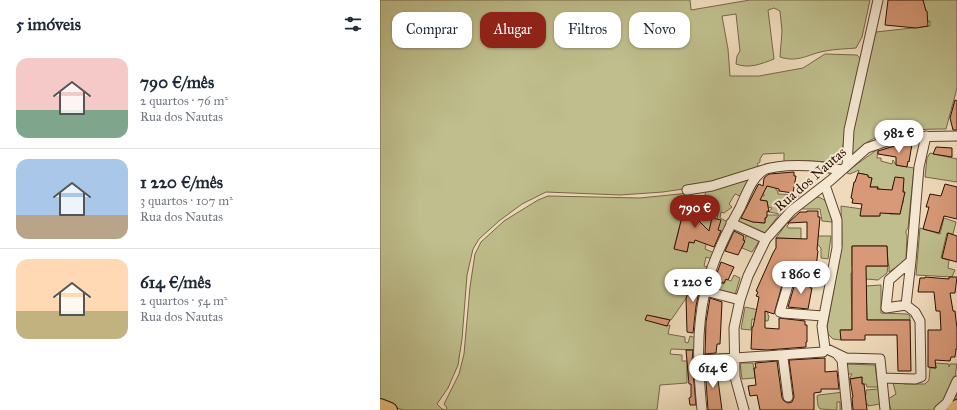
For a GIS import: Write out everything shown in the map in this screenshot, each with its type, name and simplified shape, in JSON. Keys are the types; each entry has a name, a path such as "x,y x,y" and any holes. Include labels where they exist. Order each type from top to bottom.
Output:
{"main road":[{"path":"380,406 390,410"},
{"path":"954,410 957,407"}],"street":[{"path":"687,190 712,186 765,169 790,166 845,168 849,130 878,0"},
{"path":"906,305 919,167 926,136"},
{"name":"Rua dos Nautas","path":"744,410 736,376 734,328 740,300 748,276 766,239 792,211 868,148 899,137 957,136"},
{"path":"702,410 698,360 701,313 705,291 731,223 754,181 765,169"},
{"path":"698,360 823,352 825,348 822,326 823,316 837,248 837,220 825,185"},
{"path":"731,223 766,239"},
{"path":"882,378 915,379 921,377 920,321 916,312 906,305 886,308 889,280 911,261"},
{"path":"823,316 780,312 792,274 830,280"},
{"path":"705,291 740,300"},
{"path":"825,348 846,358 880,359 885,410"},
{"path":"837,354 842,360 847,410"},
{"path":"779,355 783,358 788,397"},
{"path":"939,410 947,402 957,381"}],"shaded area":[{"path":"380,0 690,0 691,10 750,0 870,0 862,37 856,48 819,52 798,59 787,59 780,57 782,31 780,11 774,8 768,10 774,59 750,66 736,64 737,56 740,51 736,14 722,16 728,49 730,76 759,76 803,68 825,54 857,55 862,60 859,75 851,98 841,157 839,160 830,162 808,161 784,163 784,153 763,154 760,162 757,164 759,167 696,187 663,192 620,195 546,192 522,204 499,221 479,239 473,249 467,275 462,339 458,365 448,388 437,404 442,409 446,410 403,410 380,402"},
{"path":"923,0 957,0 957,88 946,129 904,131 883,135 866,143 855,154 852,153 854,122 876,32 930,26 930,21 928,22"},
{"path":"878,149 877,158 881,158 881,161 892,164 893,160 896,165 914,168 908,228 906,231 906,258 904,262 889,272 887,246 852,246 852,266 860,273 851,273 852,330 841,330 841,340 833,339 828,334 827,327 842,244 841,206 862,209 861,216 879,216 881,208 890,214 900,214 903,203 903,186 893,185 892,192 879,189 878,187 870,187 872,178 868,177 868,175 858,173 859,170 850,174 847,173"},
{"path":"930,153 957,159 957,182 925,177 927,158"},
{"path":"748,180 740,196 735,194 729,204 732,207 724,213 721,212 720,218 730,223 726,232 717,230 720,220 717,219 719,209 715,208 714,210 705,249 717,254 712,259 706,257 704,266 709,267 705,279 696,276 692,286 703,290 701,307 695,307 687,297 671,320 652,316 650,321 667,326 670,325 668,334 685,337 685,342 688,343 690,336 697,338 696,350 671,349 670,354 682,355 682,361 687,361 687,383 660,385 657,410 446,410 447,408 444,404 459,374 464,354 470,287 475,254 481,242 504,221 538,200 548,196 640,198 689,193 687,200 682,206 682,217 674,248 687,252 689,242 694,243 700,222 698,220 706,191"},
{"path":"776,183 776,190 778,191 778,194 800,195 780,214 769,212 772,208 768,207 767,201 760,200 757,196 764,196 762,193 767,186"},
{"path":"817,197 824,200 829,206 832,222 822,221 820,209 802,209 806,203"},
{"path":"767,215 779,215 765,233 738,221 739,217 753,222 764,223"},
{"path":"944,218 956,222 953,234 947,233 941,258 949,260 948,268 955,270 952,277 916,275 920,228 940,234"},
{"path":"787,223 789,224 787,226 788,228 801,228 801,239 776,238"},
{"path":"746,236 761,238 752,252 742,248"},
{"path":"810,236 831,236 828,259 821,258 821,248"},
{"path":"865,266 888,266 887,273 878,280 866,279"},
{"path":"734,275 740,278 735,295 718,290 721,283 724,284 726,279 731,281"},
{"path":"881,285 881,313 907,314 910,316 910,320 867,320 866,286"},
{"path":"745,307 768,312 768,321 752,319 751,330 741,329"},
{"path":"740,363 753,363 755,378 742,379"},
{"path":"935,363 949,364 949,367 950,364 957,364 955,377 957,385 957,398 946,410 891,410 888,399 896,394 893,383 882,378 905,384 925,384 929,380 930,368 936,368"},
{"path":"844,364 875,365 878,387 867,387 866,384 862,384 862,377 849,379 852,374 845,374"},
{"path":"878,389 880,404 865,405 864,395 866,395 866,390"},
{"path":"844,392 845,410 840,410 840,402 837,402 837,410 820,409 818,406 817,396"}],"building":[{"path":"888,0 923,0 927,11 928,26 916,28 885,25"},
{"path":"955,100 957,101 957,130 953,130 950,118"},
{"path":"900,143 912,144 907,167 896,165 896,157 878,154 878,151"},
{"path":"936,147 952,148 952,157 933,154"},
{"path":"794,172 794,176 796,176 793,193 779,191 779,189 767,186 760,200 767,201 769,212 767,211 765,223 753,222 741,218 758,185 763,186 764,178 769,174"},
{"path":"858,173 868,175 868,177 872,178 870,187 878,187 877,189 892,190 895,177 904,178 903,192 905,192 900,214 880,213 880,216 860,216 862,204 852,203 853,199 851,198 854,182"},
{"path":"945,184 957,187 957,219 944,216 939,233 923,229 929,207 926,207 930,194 941,196"},
{"path":"686,200 695,203 693,211 696,211 695,216 699,217 698,220 709,231 712,218 721,220 718,230 721,231 714,247 695,240 694,243 689,242 687,252 674,249 682,217 682,206"},
{"path":"818,211 818,217 820,217 816,267 814,271 793,268 786,271 774,314 765,311 765,328 779,329 779,318 805,321 805,325 807,325 806,347 767,350 751,349 752,327 759,297 756,296 758,292 756,291 776,248 776,238 807,239 807,222 788,223 800,212"},
{"path":"734,231 744,236 743,240 745,241 738,255 725,251"},
{"path":"948,233 957,236 957,262 942,258"},
{"path":"852,246 887,246 888,266 866,266 867,320 910,320 911,371 898,371 897,335 865,335 865,340 841,340 840,330 852,330"},
{"path":"721,262 734,267 728,280 726,279 724,283 722,282 718,288 712,287"},
{"path":"695,276 702,278 696,306 693,333 687,332 686,298"},
{"path":"949,277 957,277 955,293 950,293 953,311 955,311 957,349 955,357 951,357 950,361 935,360 936,368 928,367 928,330 941,330 940,311 936,311 934,292 918,292 920,278 949,279"},
{"path":"796,280 812,283 810,288 812,288 808,309 788,307"},
{"path":"710,298 722,302 720,344 717,344 716,353 705,354 706,322"},
{"path":"647,315 670,320 667,326 645,320"},
{"path":"686,350 693,350 692,361 696,405 690,405 689,398 691,397 691,384 689,384"},
{"path":"825,358 825,372 837,371 839,389 821,389 821,392 814,393 814,410 760,410 757,395 750,396 748,386 756,385 754,368 756,368 755,363 777,361 782,398 788,403 792,402 794,397 789,360"},
{"path":"716,365 722,410 708,410 705,366"},
{"path":"862,377 867,410 853,410 853,397 850,379"}]}
